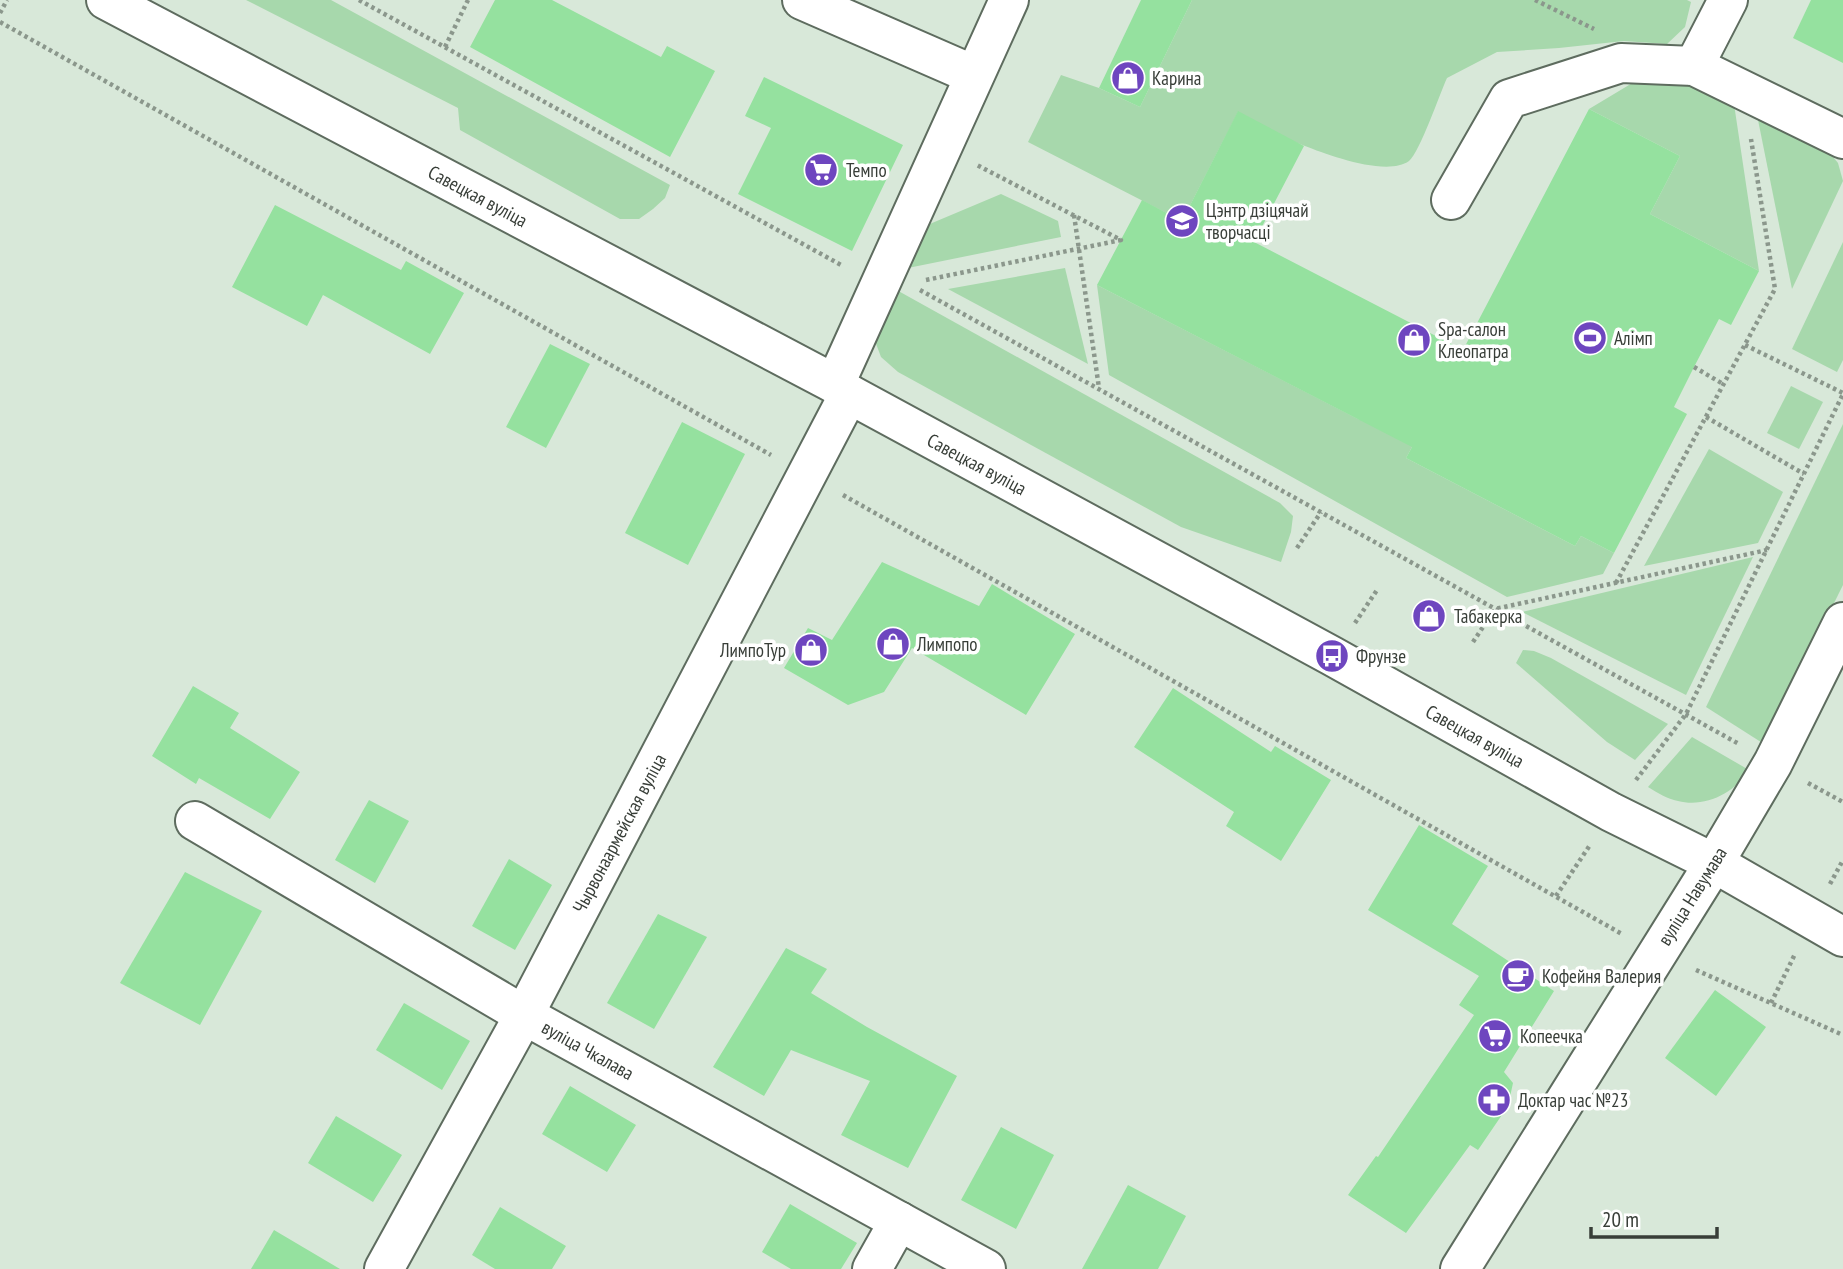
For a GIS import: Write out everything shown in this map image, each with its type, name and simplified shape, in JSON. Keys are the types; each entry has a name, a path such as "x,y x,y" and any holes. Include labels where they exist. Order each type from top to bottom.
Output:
{"street":[{"name":"Савецкая вуліца","path":"106,0 842,389 1332,656 1611,812 1714,863 1843,937"},
{"path":"802,0 974,75"},
{"name":"Чырвонаармейская вуліца","path":"384,1269 524,1015 806,474 842,389 896,282 942,146 1009,0"},
{"path":"1694,66 1728,0"},
{"path":"1451,200 1509,99 1621,63 1694,66 1843,139"},
{"name":"вуліца Навумава","path":"1460,1269 1714,863 1773,763 1843,622"},
{"name":"вуліца Чкалава","path":"195,821 524,1015 986,1269"},
{"path":"872,1269 898,1221"}],"path":[{"path":"0,13 7,0"},
{"path":"359,0 854,272 896,282 1099,389 1843,802"},
{"path":"444,47 468,0"},
{"path":"0,22 1657,953 1843,1035"},
{"path":"1616,583 1775,289 1743,90"},
{"path":"896,282 1121,240 942,146"},
{"path":"1074,215 1099,389"},
{"path":"1556,896 1611,812 1686,714 1843,394 1745,345"},
{"path":"1694,367 1723,384"},
{"path":"1706,417 1804,474"},
{"path":"1297,548 1321,512"},
{"path":"1473,642 1495,609 1767,550"}],"green space":[{"path":"246,0 331,0 670,185 665,198 639,219 620,219 460,130 458,108"},
{"path":"1192,0 1691,2 1685,27 1667,44 1624,41 1497,52 1447,78 1419,146 1409,161 1399,165 1372,166 1328,154 1305,146 1238,112 1182,221 1028,142 1061,75 1099,88 1140,107"},
{"path":"1639,79 1692,85 1734,104 1759,271 1650,214 1680,156 1589,109"},
{"path":"1757,115 1824,146 1838,163 1843,181 1792,289"},
{"path":"1001,194 1058,221 1061,237 903,269 925,226"},
{"path":"1843,242 1843,360 1837,372 1792,349"},
{"path":"1065,268 1088,364 948,289"},
{"path":"1097,285 1358,419 1419,434 1406,458 1575,546 1581,536 1614,553 1603,574 1507,597 1109,375"},
{"path":"893,288 1280,503 1293,516 1291,532 1281,562 1181,527 898,372 881,357 875,341"},
{"path":"1791,386 1823,402 1799,449 1767,433"},
{"path":"1843,424 1843,585 1764,744 1706,707"},
{"path":"1709,449 1783,492 1758,543 1644,566"},
{"path":"1753,557 1686,695 1522,612"},
{"path":"1523,650 1551,658 1668,724 1635,760 1607,742 1516,663"},
{"path":"1692,737 1749,770 1728,792 1699,802 1674,800 1648,787"}],"building":[{"path":"495,0 552,0 661,57 667,46 715,71 670,157 470,47"},
{"path":"1141,0 1192,0 1140,107 1099,88"},
{"path":"1811,0 1843,0 1843,63 1793,38"},
{"name":"Темпо","path":"764,77 903,145 852,251 738,194 771,128 745,116"},
{"name":"Алімп","path":"1589,109 1680,156 1650,214 1759,271 1731,325 1719,319 1694,367 1674,407 1687,414 1614,553 1581,536 1575,546 1406,458 1412,447 1097,285 1142,200 1182,221 1238,111 1304,146 1254,242 1463,350"},
{"path":"275,205 401,270 406,261 464,293 430,354 323,295 307,326 232,287"},
{"path":"550,344 590,364 546,448 506,427"},
{"path":"682,422 745,454 688,565 625,533"},
{"path":"882,562 979,606 992,584 1075,634 1026,715 912,648 884,692 848,705 784,668 808,628 832,640"},
{"path":"193,686 239,713 230,728 300,772 270,819 199,778 196,784 152,756"},
{"path":"1173,688 1271,752 1275,746 1331,780 1281,861 1226,826 1234,812 1134,747"},
{"path":"369,800 409,821 375,883 335,860"},
{"path":"1419,825 1488,866 1452,924 1554,991 1504,1072 1513,1083 1508,1106 1478,1150 1470,1145 1406,1233 1348,1195 1376,1156 1378,1157 1474,1015 1459,1005 1479,976 1368,910"},
{"path":"509,859 552,885 515,950 472,926"},
{"path":"185,872 262,911 200,1025 120,983"},
{"path":"658,914 707,937 654,1029 607,1003"},
{"path":"786,948 827,969 811,993 957,1076 908,1168 841,1135 870,1081 791,1050 764,1096 713,1067"},
{"path":"1715,990 1766,1027 1716,1096 1665,1058"},
{"path":"404,1003 470,1041 442,1090 376,1050"},
{"path":"570,1086 636,1125 607,1172 542,1134"},
{"path":"336,1116 402,1155 373,1202 308,1163"},
{"path":"1001,1127 1054,1155 1016,1229 961,1200"},
{"path":"1128,1185 1186,1216 1158,1269 1082,1269"},
{"path":"790,1204 857,1243 841,1269 791,1269 762,1252"},
{"path":"500,1207 566,1246 552,1269 495,1269 472,1255"},
{"path":"274,1230 340,1269 251,1269"}],"place":[{"name":"Карина","path":"1128,78"},
{"name":"Темпо","path":"821,170"},
{"name":"Цэнтр дзіцячай творчасці","path":"1182,221"},
{"name":"Алімп","path":"1590,338"},
{"name":"Spa-салон Клеопатра","path":"1414,340"},
{"name":"Табакерка","path":"1429,616"},
{"name":"Лимпопо","path":"893,644"},
{"name":"ЛимпоТур","path":"811,650"},
{"name":"Фрунзе","path":"1332,656"},
{"name":"Кофейня Валерия","path":"1518,976"},
{"name":"Копеечка","path":"1495,1036"},
{"name":"Доктар час №23","path":"1494,1100"}]}
